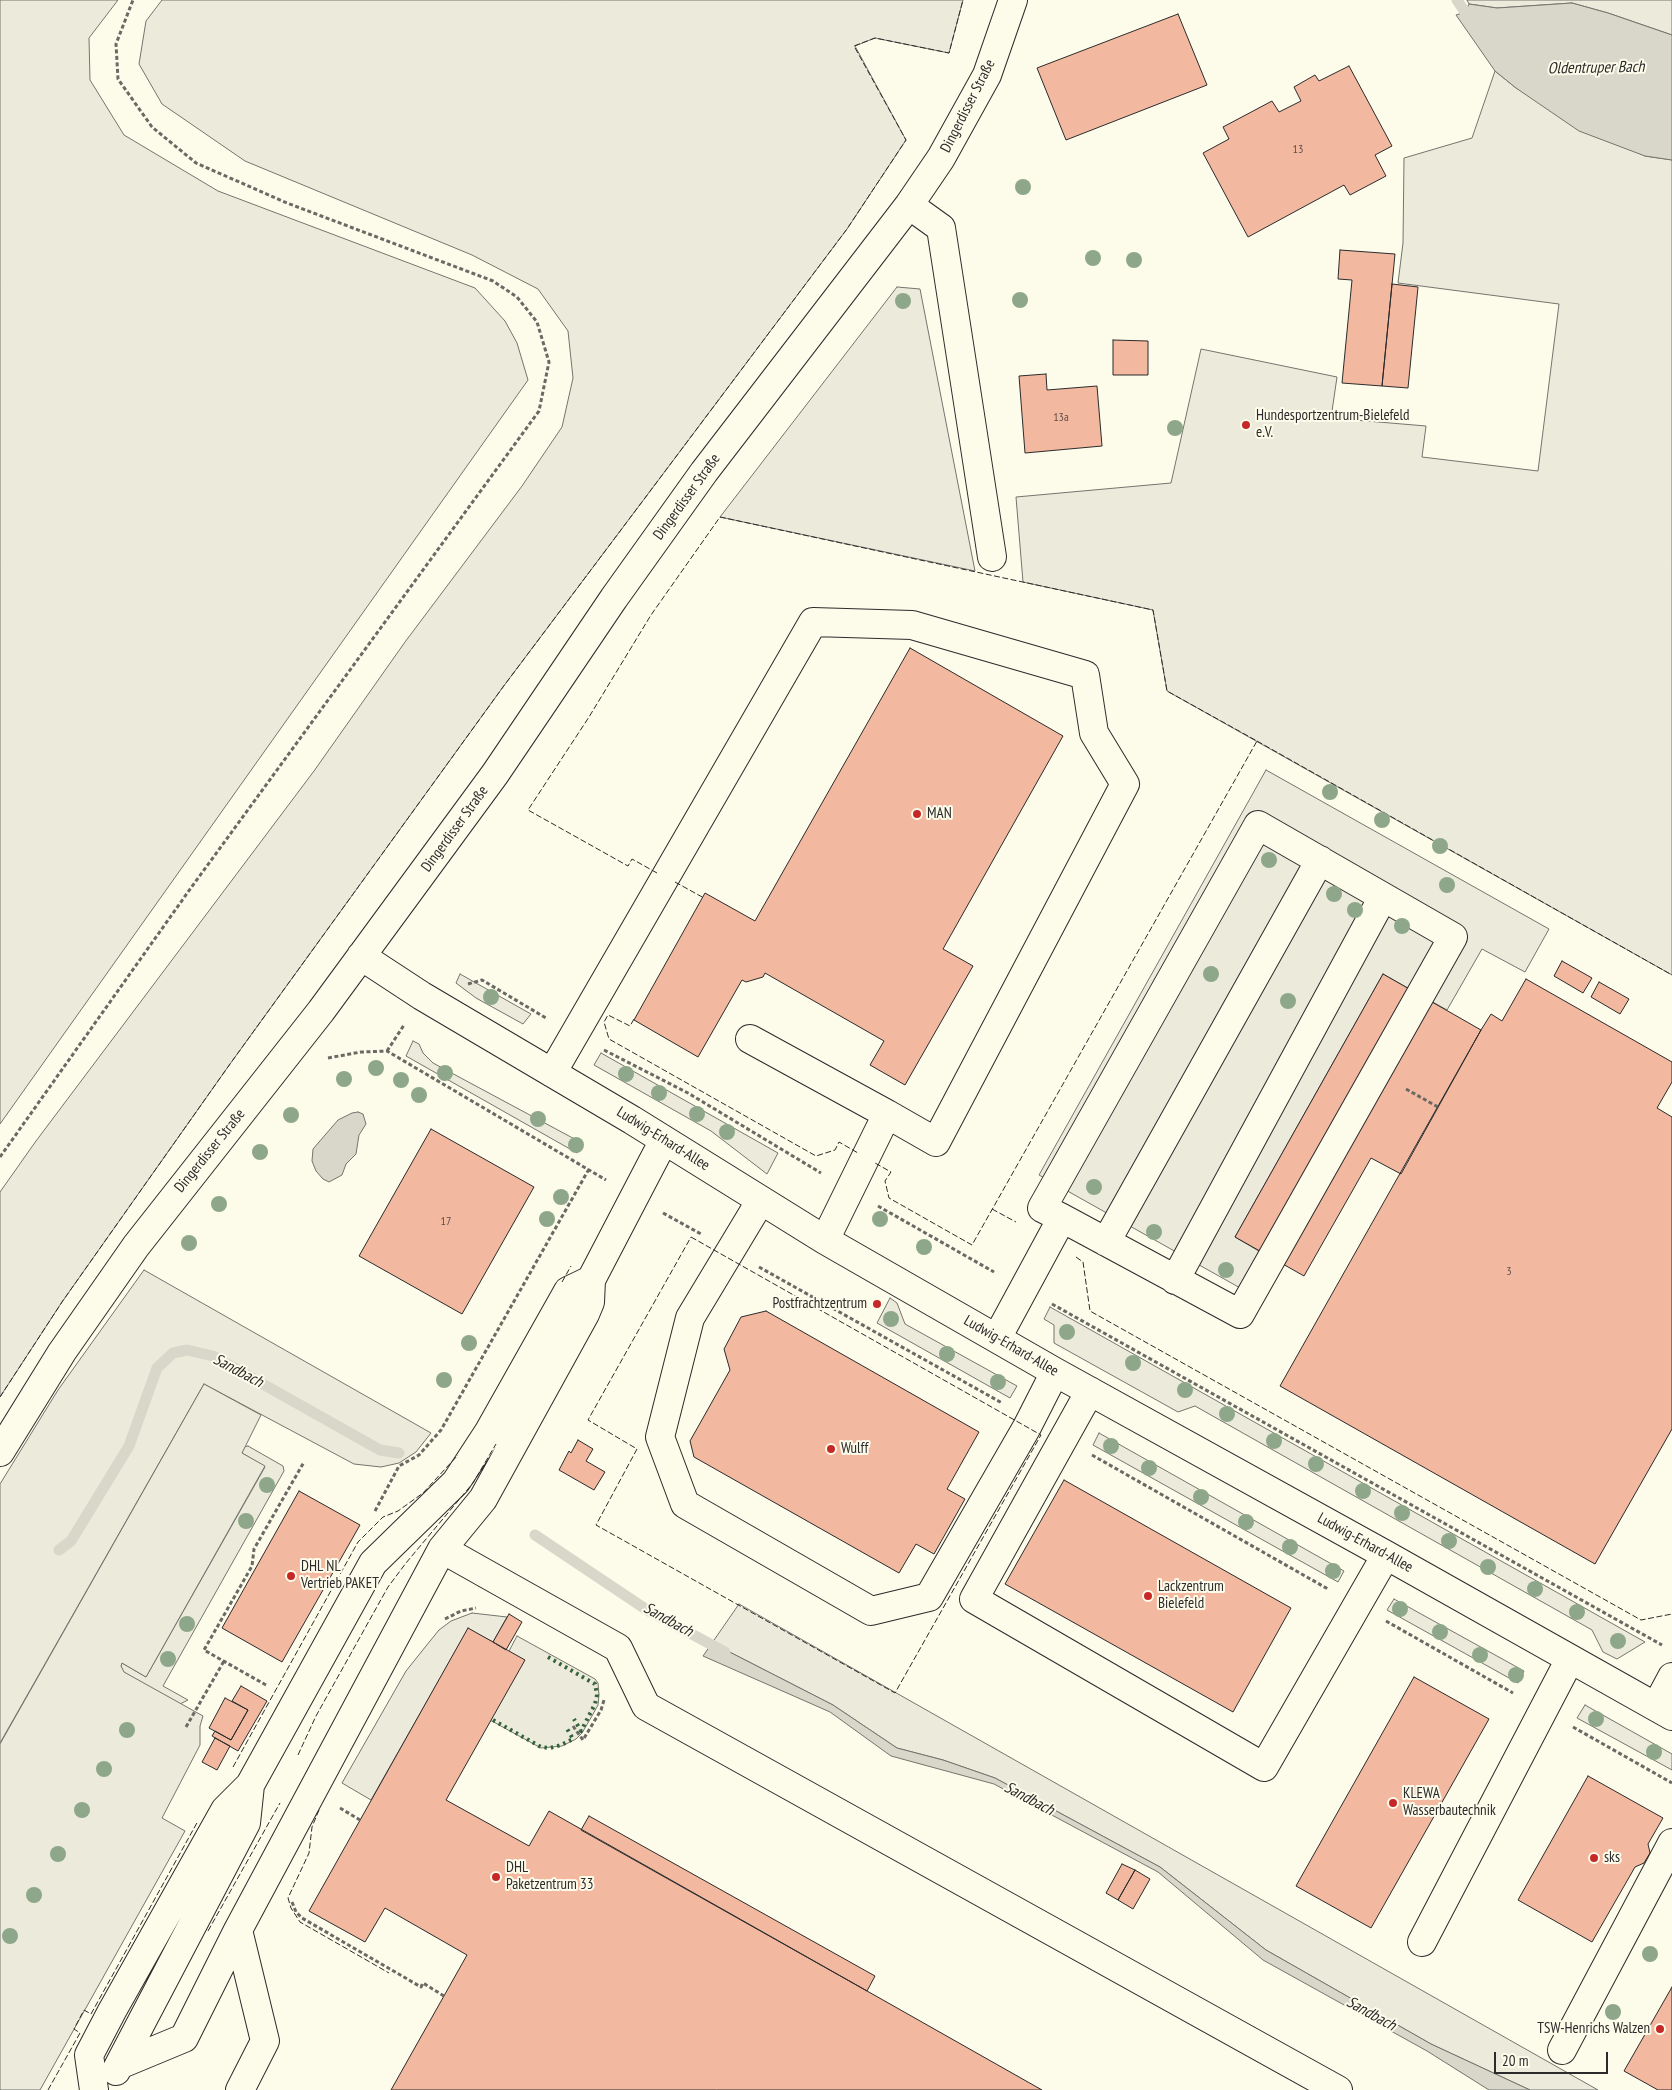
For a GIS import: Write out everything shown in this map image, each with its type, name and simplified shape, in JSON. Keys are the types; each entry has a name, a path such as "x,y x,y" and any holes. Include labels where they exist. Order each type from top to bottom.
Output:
{"street":[{"name":"Dingerdisser Straße","path":"0,1452 62,1352 136,1246 202,1160 280,1064 361,956 495,774 614,598 704,472 909,206 941,158 987,75 1012,0"},
{"path":"909,206 941,228 992,557"},
{"path":"552,1073 813,622 912,625 1085,675 1094,733 1125,784 936,1142 750,1039"},
{"path":"1258,825 1383,897 1453,936 1240,1314 1042,1208 1258,825"},
{"path":"1106,1242 1320,860"},
{"path":"1175,1280 1383,897"},
{"name":"Ludwig-Erhard-Allee","path":"361,956 422,996 664,1140 825,1240 1054,1372 1386,1555 1664,1712"},
{"path":"825,1240 887,1114"},
{"path":"119,2065 184,2038 238,1930 442,1549 483,1499 584,1314 590,1302 591,1280 664,1140"},
{"path":"761,1200 690,1318 660,1437 685,1504 872,1611 929,1597 1031,1418 1054,1372"},
{"path":"997,1338 1062,1218"},
{"path":"94,2090 89,2055 112,2011 225,1810 250,1785 373,1563 456,1482 488,1432 568,1291 591,1280"},
{"path":"1090,1391 974,1599 1264,1767 1386,1555"},
{"path":"442,1549 618,1648 646,1706 1338,2090"},
{"path":"1422,1942 1570,1659"},
{"path":"1664,1712 1672,1677"},
{"path":"106,2090 246,1823 250,1785"},
{"path":"1562,2050 1672,1843"},
{"path":"238,1930 265,2041 240,2090"}],"path":[{"path":"0,1157 194,884 539,411 549,362 537,322 517,297 493,281 287,203 196,163 152,126 118,79 116,44 133,0"},
{"path":"280,1064 361,1052 387,1052 634,1197 1031,1418"},
{"path":"372,1515 399,1466 419,1455 441,1430 589,1170"},
{"path":"1064,1439 1672,1783"},
{"path":"269,1686 204,1650 252,1566 254,1549 304,1462"},
{"path":"443,1620 461,1611 480,1608"},
{"path":"186,1727 224,1660"},
{"path":"573,1726 583,1740 605,1698"},
{"path":"309,1796 328,1800 360,1820"},
{"path":"292,1899 293,1906 302,1918 421,1987 423,1983 444,1996"}],"shaded area":[{"path":"0,0 118,0 89,38 90,80 124,135 218,191 475,288 505,321 517,343 528,380 0,1124"},
{"path":"162,0 963,0 949,53 875,38 855,46 906,140 847,229 503,687 230,1064 62,1302 0,1397 0,1192 36,1141 314,771 405,642 522,486 562,427 573,378 568,331 538,289 472,255 245,161 162,104 139,64 146,21"},
{"path":"1467,0 1672,0 1672,35 1572,3 1497,8 1469,4"},
{"path":"1495,71 1516,88 1645,156 1672,160 1672,975 1167,691 1153,610 1023,582 1016,497 1171,483 1201,349 1337,377 1331,418 1426,426 1422,457 1538,471 1559,304 1398,283 1403,243 1404,158 1472,138"},
{"path":"897,287 920,289 975,571 720,517"},
{"path":"1266,770 1549,929 1525,972 1482,949 1447,1010 1383,974 1235,1237 1262,1253 1242,1289 1039,1175"},
{"path":"460,974 531,1014 523,1024 476,998 456,983"},
{"path":"413,1041 419,1044 423,1053 433,1063 582,1143 577,1153 406,1056"},
{"path":"601,1053 778,1153 767,1174 711,1131 594,1065"},
{"path":"144,1270 431,1433 416,1452 399,1463 381,1467 354,1464 204,1384 0,1743 0,1484 58,1390"},
{"path":"890,1298 897,1303 905,1324 1017,1386 1010,1398 877,1323"},
{"path":"1050,1307 1645,1642 1617,1659 1603,1652 1592,1630 1195,1406 1178,1412 1054,1343 1054,1325 1044,1319"},
{"path":"204,1384 261,1415 242,1453 265,1466 146,1677 122,1663 121,1666 124,1672 203,1716 200,1726 200,1745 162,1818 185,1831 40,2090 0,2090 0,1744"},
{"path":"1099,1433 1344,1571 1338,1582 1093,1445"},
{"path":"248,1446 283,1466 284,1471 163,1686 188,1700 180,1704 123,1672 121,1666 122,1663 146,1677 265,1467 242,1453 244,1447"},
{"path":"1394,1599 1524,1671 1518,1683 1387,1610"},
{"path":"739,1604 1598,2090 1530,2090 1431,2044 1266,1950 1160,1867 995,1778 943,1760 897,1748 833,1705 712,1643"},
{"path":"472,1613 507,1617 493,1642 468,1629 371,1800 342,1783 406,1671 439,1630 451,1621"},
{"path":"517,1636 595,1679 598,1683 598,1705 592,1716 576,1739 562,1746 541,1748 490,1720 509,1651"},
{"path":"1585,1705 1672,1754 1672,1770 1577,1718"}],"water":[{"path":"1572,3 1672,35 1672,160 1645,156 1579,131 1516,88 1495,71 1456,15 1465,12 1469,4 1497,8"},
{"path":"358,1112 363,1114 366,1124 359,1135 356,1154 346,1164 342,1175 329,1182 323,1179 316,1171 312,1161 313,1149 338,1120"},
{"path":"712,1643 833,1705 897,1748 943,1760 995,1778 1160,1867 1266,1950 1431,2044 1530,2090 1489,2090 1427,2051 1263,1960 1158,1872 994,1784 891,1756 830,1712 703,1656"}],"building":[{"path":"1178,14 1207,85 1066,140 1037,68"},
{"path":"1349,66 1392,146 1375,155 1386,176 1350,195 1344,185 1248,237 1203,153 1229,139 1223,127 1272,101 1279,112 1301,101 1294,87 1315,75 1319,81"},
{"path":"1340,250 1395,254 1382,386 1342,383 1352,280 1338,279"},
{"path":"1392,284 1418,287 1408,388 1382,386"},
{"path":"1113,340 1148,341 1148,375 1113,375"},
{"path":"1046,374 1047,390 1097,386 1102,446 1025,453 1019,376"},
{"name":"MAN","path":"910,648 1063,736 943,949 973,966 905,1085 870,1065 884,1041 765,973 763,977 746,982 742,980 698,1057 634,1020 705,893 755,921"},
{"path":"1562,961 1592,978 1583,993 1554,976"},
{"path":"1383,974 1481,1030 1401,1174 1371,1158 1304,1276 1235,1237"},
{"path":"1526,979 1672,1062 1672,1082 1657,1108 1672,1117 1672,1429 1595,1564 1280,1386 1481,1030 1491,1014 1502,1021"},
{"path":"1599,982 1629,999 1620,1014 1591,997"},
{"path":"431,1129 534,1187 462,1314 359,1256"},
{"name":"Wulff","path":"766,1311 979,1432 947,1489 965,1499 934,1554 916,1544 899,1573 694,1457 690,1441 730,1370 724,1349 741,1317"},
{"path":"578,1440 593,1449 586,1461 605,1472 594,1490 559,1470 569,1451 571,1453"},
{"name":"Lackzentrum Bielefeld","path":"1064,1480 1291,1608 1233,1712 1005,1584"},
{"name":"DHL NL Vertrieb PAKET","path":"299,1491 360,1525 282,1662 222,1628"},
{"path":"509,1614 522,1622 506,1650 493,1642"},
{"name":"DHL Paketzentrum 33","path":"468,1628 525,1660 446,1800 529,1846 549,1811 1042,2090 391,2090 467,1955 385,1908 365,1942 309,1911"},
{"name":"KLEWA Wasserbautechnik","path":"1414,1677 1489,1719 1371,1928 1296,1886"},
{"path":"241,1686 267,1701 238,1751 212,1736 215,1731 231,1740 248,1710 232,1701"},
{"path":"225,1698 248,1710 231,1740 209,1728"},
{"path":"215,1738 230,1746 217,1770 202,1762"},
{"name":"sks","path":"1588,1776 1663,1818 1648,1844 1650,1853 1644,1863 1635,1867 1592,1942 1518,1900"},
{"path":"589,1816 875,1976 867,1991 581,1830"},
{"path":"1122,1864 1135,1870 1118,1900 1106,1893"},
{"path":"1135,1870 1150,1879 1133,1909 1118,1900"},
{"name":"TSW-Henrichs Walzen","path":"1672,1987 1672,2090 1658,2090 1624,2071"}],"waterway":[{"name":"Oldentruper Bach","path":"1457,0 1465,12 1476,21"},
{"name":"Sandbach","path":"59,1550 71,1541 129,1446 157,1368 173,1353 187,1350 213,1356 380,1450 399,1453"},
{"name":"Sandbach","path":"535,1535 647,1610 725,1652"}],"hedge":[{"path":"548,1657 595,1684 597,1695 595,1704 581,1731 574,1719"},
{"path":"493,1720 541,1747 550,1748 573,1739 566,1727"}],"fence":[{"path":"0,1397 62,1302 230,1064 503,687 847,229 906,140 854,46 875,38 949,53 963,0"},
{"path":"657,873 632,859 628,866 528,810 589,717 651,615 720,517 1153,610 1167,691 1257,741 972,1245 889,1198 885,1181 891,1172 875,1163"},
{"path":"1257,741 1672,975"},
{"path":"675,882 704,898"},
{"path":"634,1019 630,1026 608,1015 604,1022 609,1039 816,1156 835,1150 839,1142 858,1153"},
{"path":"992,1209 1016,1222"},
{"path":"691,1237 1041,1435 895,1693 596,1525 637,1449 588,1420 691,1237"},
{"path":"1076,1257 1083,1262 1090,1311 1641,1620 1672,1614"},
{"path":"562,1282 571,1266"},
{"path":"298,1755 316,1716 388,1587 473,1483 496,1444"},
{"path":"233,1767 358,1542 383,1517 398,1511 423,1493 458,1455"},
{"path":"208,1931 280,1803"},
{"path":"319,1810 312,1827 309,1853 288,1898 291,1908 300,1922 389,1973"},
{"path":"48,2090 80,2033 74,2029 84,2010 91,2014 198,1821"}],"place":[{"name":"Hundesportzentrum-Bielefeld e.V.","path":"1246,425"},
{"name":"MAN","path":"917,814"},
{"name":"Postfrachtzentrum","path":"877,1304"},
{"name":"Wulff","path":"831,1449"},
{"name":"DHL NL Vertrieb PAKET","path":"291,1576"},
{"name":"Lackzentrum Bielefeld","path":"1148,1596"},
{"name":"KLEWA Wasserbautechnik","path":"1393,1803"},
{"name":"sks","path":"1594,1858"},
{"name":"DHL Paketzentrum 33","path":"496,1877"},
{"name":"TSW-Henrichs Walzen","path":"1660,2029"}]}
